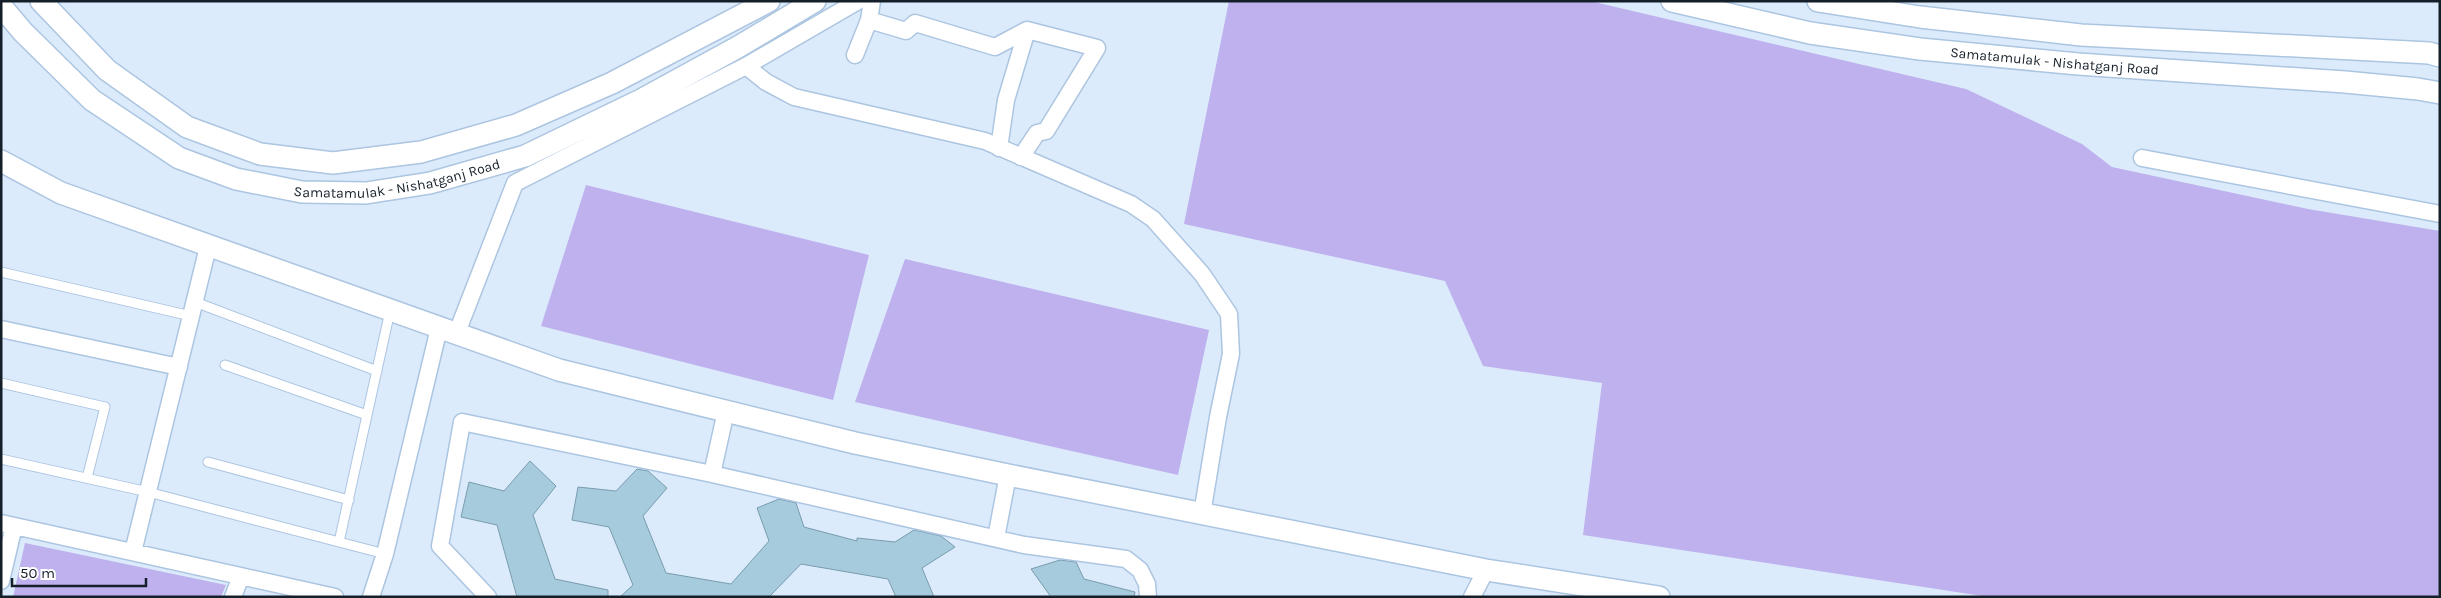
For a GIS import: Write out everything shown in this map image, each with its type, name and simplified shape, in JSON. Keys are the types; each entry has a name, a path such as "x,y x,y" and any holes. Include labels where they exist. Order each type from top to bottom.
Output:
{"street":[{"name":"Samatamulak - Nishatganj Road","path":"41,1 107,70 187,127 260,154 333,163 421,152 516,125 612,83 769,1"},
{"name":"Samatamulak - Nishatganj Road","path":"1,6 23,32 92,100 179,158 236,180 302,192 366,193 430,184 525,156 641,100 738,47 815,1"},
{"path":"371,597 448,332 515,183 746,66 858,1"},
{"path":"855,55 869,20 872,1"},
{"name":"Samatamulak - Nishatganj Road","path":"1672,1 1810,33 1920,50 2078,64 2192,70 2418,88 2440,93"},
{"name":"Samatamulak - Nishatganj Road","path":"1818,1 1920,17 2081,35 2330,47 2429,53 2440,56"},
{"path":"869,20 906,31 915,23 994,47 1027,30 1097,48 1046,131 1037,133 1021,157"},
{"path":"1000,148 1006,100 1027,30"},
{"path":"746,66 766,82 794,97 985,141 1131,204 1154,219 1202,274 1229,314 1231,354 1218,417 1202,514"},
{"path":"2142,158 2440,214"},
{"path":"1,161 61,194 390,312 559,370 855,443 1486,570 1659,597"},
{"path":"133,552 208,247"},
{"path":"1,329 179,367"},
{"path":"712,474 726,411"},
{"path":"488,597 440,546 462,422 712,474 1024,545 1126,560 1140,570 1147,584 1148,597"},
{"path":"996,538 1008,474"},
{"path":"1,581 8,524 336,597"},
{"path":"1472,597 1486,570"},
{"path":"233,597 240,576"}],"lane":[{"path":"1,272 193,309 377,371"},
{"path":"339,542 390,312"},
{"path":"225,365 367,415"},
{"path":"1,383 104,407 87,478"},
{"path":"1,459 148,492 385,554"},
{"path":"208,462 349,500"}],"shaded area":[{"path":"1229,1 1590,1 1966,89 2082,144 2112,167 2308,209 2440,231 2440,585 2438,597 1989,597 1583,535 1602,383 1483,366 1445,281 1184,224"},
{"path":"586,185 869,255 833,400 541,326"},
{"path":"905,259 1209,330 1178,475 855,402"},
{"path":"25,543 226,585 221,597 13,597"}],"building":[{"path":"530,461 556,486 533,515 555,579 608,590 608,597 517,597 497,525 461,517 469,482 504,491"},
{"path":"637,469 648,471 667,488 643,516 666,573 731,584 769,541 757,508 779,499 796,503 804,527 857,541 857,538 895,542 914,530 941,536 955,547 922,568 934,597 896,597 888,579 801,564 769,597 620,597 633,585 609,527 572,520 578,487 616,491"},
{"path":"1060,560 1076,562 1084,579 1135,592 1134,597 1051,597 1031,569"}]}
